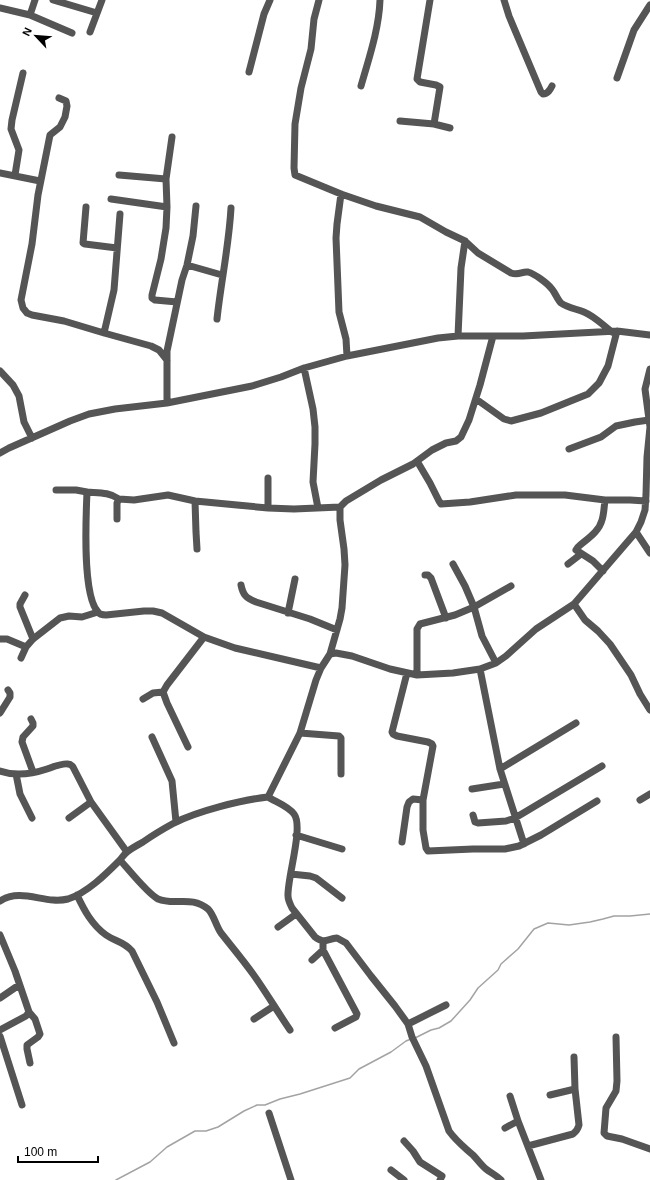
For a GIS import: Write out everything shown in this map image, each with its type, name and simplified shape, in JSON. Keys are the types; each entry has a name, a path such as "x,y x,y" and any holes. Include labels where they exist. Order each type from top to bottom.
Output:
{"street":[{"path":"30,15 35,0"},
{"path":"53,0 97,13"},
{"path":"90,32 102,0"},
{"path":"249,72 264,14 270,0"},
{"path":"319,0 314,18 311,49 301,88 295,124 294,172 296,175 341,194 376,206 420,217 465,241 478,254 511,273 516,274 528,272 546,282 552,288 560,302 566,306 584,312 614,331 616,338 608,366 599,383 588,394 541,413 511,421 504,419 476,398"},
{"path":"361,86 373,41 380,0"},
{"path":"430,0 417,79 420,82 440,87 434,124"},
{"path":"504,0 509,16 541,92 545,94 552,86"},
{"path":"617,78 634,30 650,5"},
{"path":"0,8 30,15 72,33"},
{"path":"15,175 19,150 11,129 23,73"},
{"path":"59,98 66,101 67,106 65,117 60,127 50,135 40,181 32,244 21,300 23,308 27,313 32,315 64,321 151,346 159,350 167,360"},
{"path":"400,122 434,124 450,128"},
{"path":"172,137 166,179 166,228 152,298 155,300 178,302"},
{"path":"0,173 40,181"},
{"path":"119,175 166,179"},
{"path":"341,194 336,238 339,312 346,339 347,356"},
{"path":"111,199 167,207"},
{"path":"167,403 167,351 193,236 196,206"},
{"path":"86,207 83,243 117,248"},
{"path":"217,319 232,208"},
{"path":"104,333 114,290 120,214"},
{"path":"458,336 461,268 465,241"},
{"path":"187,265 222,275"},
{"path":"0,453 70,421 89,414 145,404 167,403 252,386 304,368 347,356 438,338 458,336 523,336 614,331 650,335"},
{"path":"56,490 107,493 119,499 134,500 168,495 195,501 268,508 294,509 340,507 346,501 417,461 432,450 446,443 456,441 461,437 469,420 476,398 493,336"},
{"path":"304,368 314,409 315,444 313,482 318,508"},
{"path":"330,654 336,653 352,656 417,675 453,673 480,669 496,663 506,656 536,628 574,604 636,532 641,522 647,497 649,420 645,389 650,369"},
{"path":"0,370 13,385 19,396 24,422 32,438"},
{"path":"569,449 601,437 616,426 649,420"},
{"path":"417,461 441,504 470,502 516,495 542,494 606,500 630,500 647,497"},
{"path":"268,478 268,508"},
{"path":"88,492 86,546 88,584 93,602 101,615 144,611 162,613 204,637 235,648 322,668"},
{"path":"117,519 117,503 119,499"},
{"path":"603,571 593,561 577,552 577,549 595,532 602,521 606,500"},
{"path":"195,501 197,549"},
{"path":"268,797 300,733 313,691 322,668 330,654 337,630 342,608 345,565 340,507"},
{"path":"636,532 650,553"},
{"path":"568,564 581,554"},
{"path":"453,564 465,586 474,607 482,636 496,663"},
{"path":"425,575 430,576 431,578 446,618"},
{"path":"288,613 295,579"},
{"path":"241,585 243,593 248,599 310,619 337,630"},
{"path":"417,675 418,626 422,623 446,618 474,607 511,586"},
{"path":"25,596 20,604 20,607 33,639"},
{"path":"574,604 585,620 610,644 631,675 650,710"},
{"path":"22,658 26,647 33,639 60,618 69,616 82,617 98,612"},
{"path":"163,692 204,637"},
{"path":"0,639 7,639 26,647"},
{"path":"480,669 500,769 524,844"},
{"path":"407,673 392,732 397,736 432,744 433,749 423,800 423,830 426,848 428,851 512,848 524,844 541,835 597,801"},
{"path":"0,713 10,697 8,690"},
{"path":"143,699 153,693 163,692"},
{"path":"163,692 188,747"},
{"path":"31,719 33,726 23,737 22,742 34,772"},
{"path":"500,769 576,723"},
{"path":"300,733 339,736 341,738 342,774"},
{"path":"152,737 172,781 176,822"},
{"path":"0,771 8,774 16,774 44,770 63,764 71,765 91,802 127,852"},
{"path":"473,815 475,822 478,823 506,821 515,818 602,766"},
{"path":"16,774 20,794 32,818"},
{"path":"472,789 504,784"},
{"path":"640,800 650,794"},
{"path":"0,901 10,896 17,895 56,900 77,895 90,886 127,852 176,822 221,807 257,798 268,797 293,813 297,821 288,896 289,902 296,914 315,937 322,941 337,938 346,943 396,1006 408,1024 426,1066 449,1131 463,1148 473,1155 486,1169 498,1176 501,1180"},
{"path":"402,842 409,802 413,799 423,800"},
{"path":"68,818 91,802"},
{"path":"296,835 342,849"},
{"path":"120,860 151,894 158,899 167,901 187,900 202,905 209,910 220,930 254,975 290,1030"},
{"path":"291,874 316,878 342,898"},
{"path":"77,895 90,918 99,929 123,943 132,951 157,1002 174,1043"},
{"path":"278,927 296,914"},
{"path":"0,935 3,950 15,971 29,1012 35,1019 40,1034 27,1046 30,1063"},
{"path":"322,941 323,950 357,1014 356,1017 335,1028"},
{"path":"312,960 323,950"},
{"path":"0,998 19,985"},
{"path":"408,1024 446,1004"},
{"path":"254,1019 274,1006"},
{"path":"0,1030 26,1016 29,1012"},
{"path":"0,1036 22,1105"},
{"path":"616,1037 616,1091 606,1108 604,1133 607,1136 622,1139 650,1149"},
{"path":"528,1146 573,1134 577,1131 579,1125 575,1089 574,1057"},
{"path":"550,1095 575,1089"},
{"path":"510,1096 541,1180"},
{"path":"269,1114 291,1180"},
{"path":"505,1128 518,1121"},
{"path":"404,1141 414,1151 420,1162 442,1176 440,1180"},
{"path":"391,1170 404,1180"}],"waterway":[{"path":"415,1038 431,1030 439,1028 451,1021 470,1000 478,988 518,949 534,929 548,923 569,925 614,916 650,914"},
{"path":"116,1180 150,1162 167,1147 195,1131 206,1131 218,1127 257,1105 265,1105 350,1078 359,1069 391,1052 411,1039"}]}
